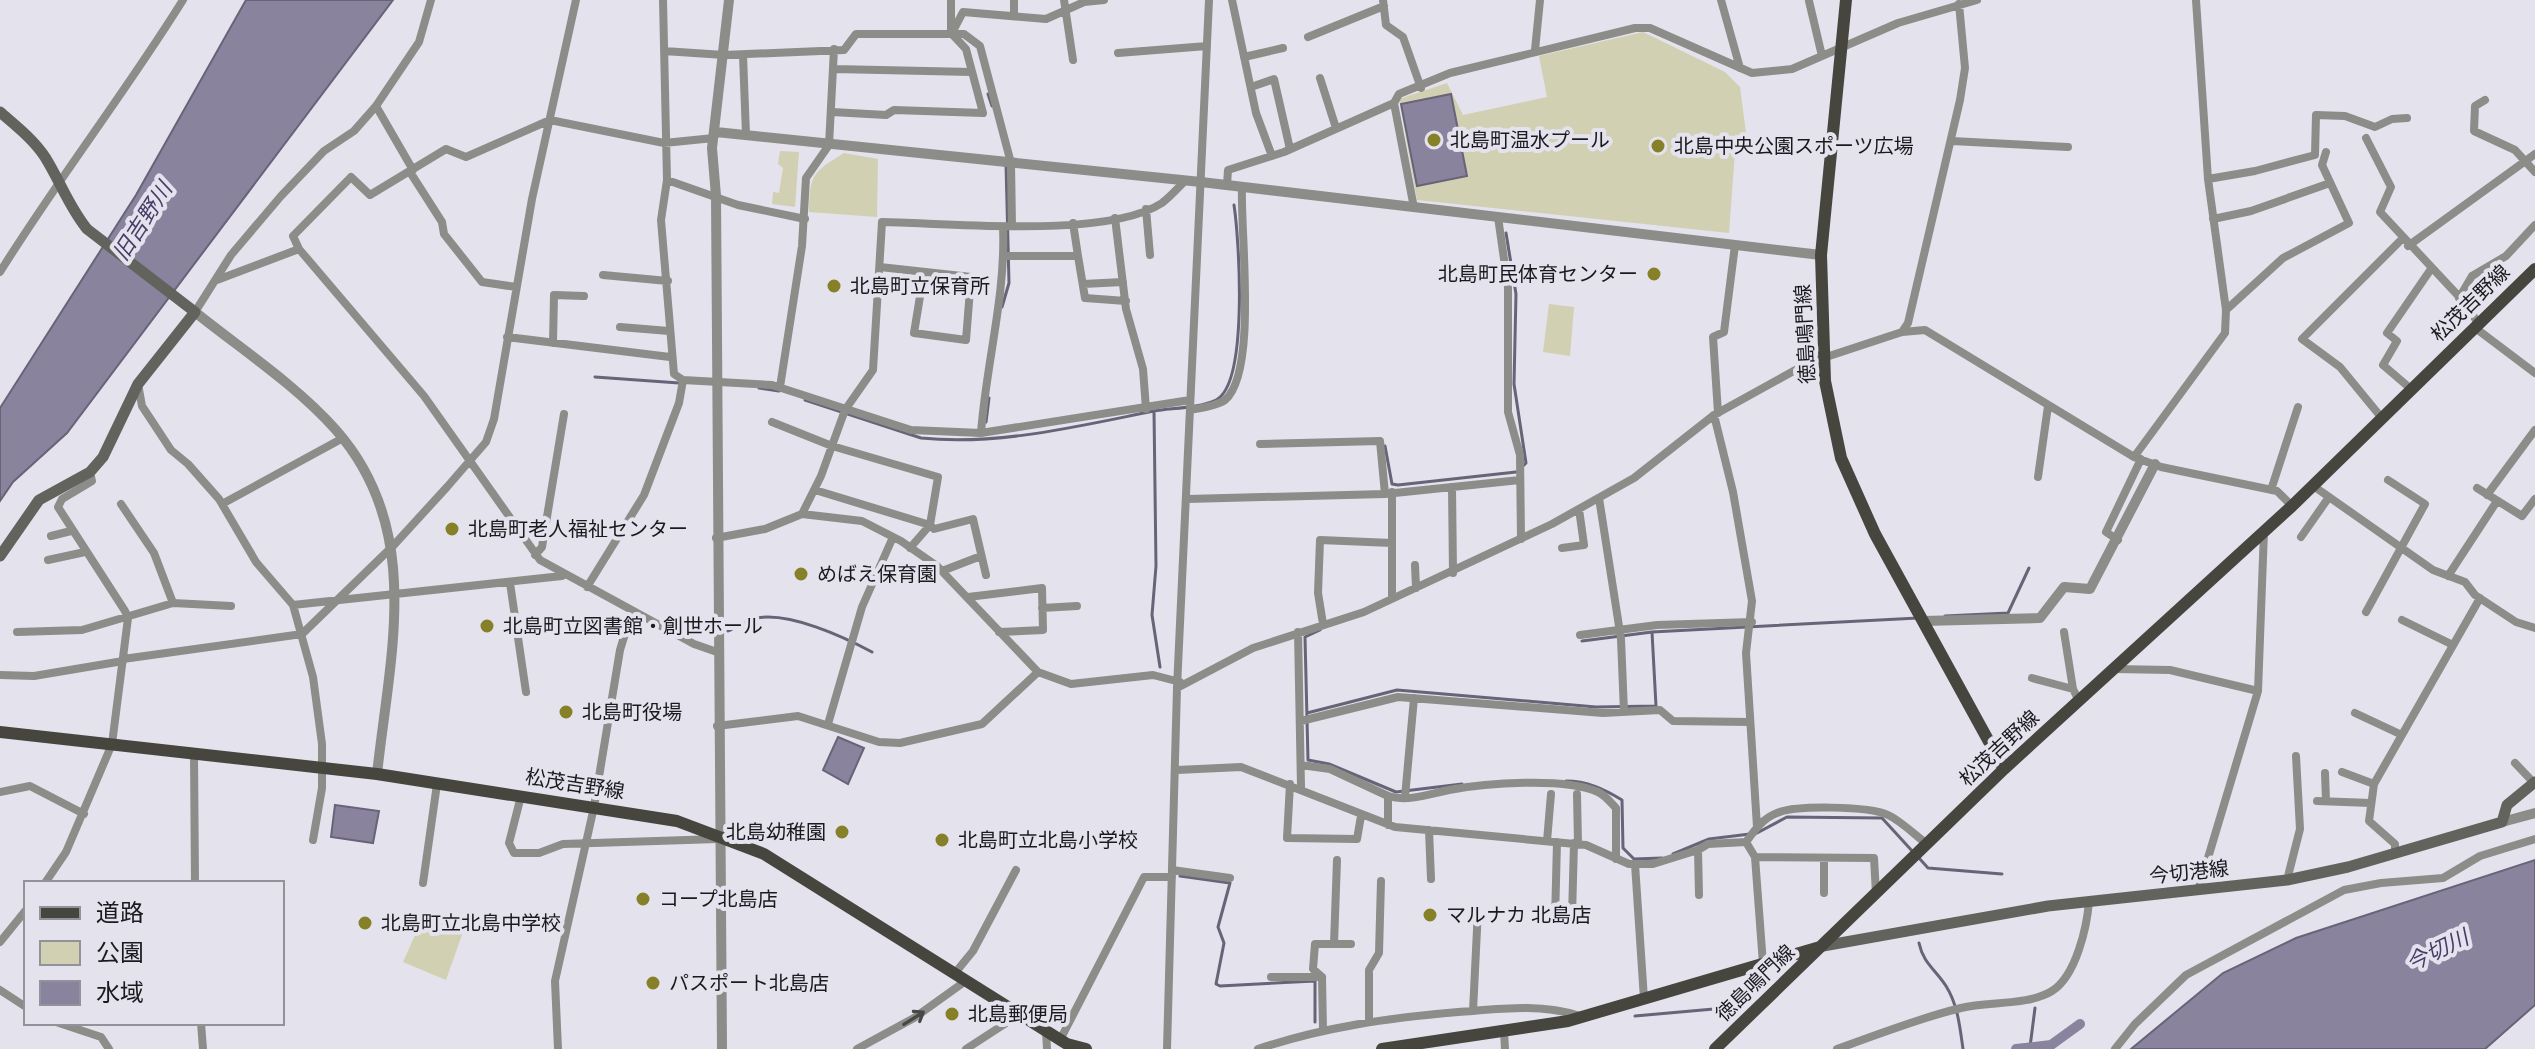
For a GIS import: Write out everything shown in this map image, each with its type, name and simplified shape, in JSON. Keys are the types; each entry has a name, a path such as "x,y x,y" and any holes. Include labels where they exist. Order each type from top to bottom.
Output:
{"main road":[{"name":"徳島鳴門線","path":"1846,0 1821,255 1825,381 1841,458 1875,534 2004,769"},
{"path":"0,112 36,145 74,214 99,239 193,309 138,384 103,457 90,472 39,500 0,556"},
{"name":"松茂吉野線","path":"1382,1049 1585,1017 1823,946 2076,695 2115,669 2292,506 2535,269"},
{"name":"松茂吉野線","path":"0,732 377,774 677,821 764,854 1060,1040 1086,1049"},
{"path":"2502,822 2507,805 2534,782"},
{"name":"今切港線","path":"1823,946 2089,901 2287,880 2502,822"},
{"name":"徳島鳴門線","path":"1715,1049 1823,946"}],"street":[{"path":"0,272 58,180 146,58 183,0"},
{"path":"377,774 395,596 393,546 385,513 365,466 343,438 284,384 193,309 217,281 231,255 281,196 324,151 354,131 376,106 419,42 431,0"},
{"path":"0,675 34,676 302,634 393,546 471,458 492,432 516,287 576,0"},
{"path":"663,0 667,180 661,220 668,281 670,357 674,374 683,380 780,387 911,430 981,433 1190,400"},
{"path":"722,1049 714,382 715,135 729,0"},
{"path":"832,112 886,115 894,110 983,113 966,49 951,33 951,0"},
{"path":"1014,0 1014,14"},
{"path":"1064,0 1073,60"},
{"path":"951,33 963,12 1046,19 1084,2 1104,0"},
{"path":"1167,1049 1190,400 1209,0"},
{"path":"1232,0 1251,87 1272,156"},
{"path":"1535,50 1540,0"},
{"path":"1721,0 1740,68"},
{"path":"1227,185 1228,170 1290,149 1394,103 1399,94 1421,88 1450,73 1535,50 1650,28 1740,68 1763,73 1792,69 1898,23 1977,0"},
{"path":"2118,540 2106,532 2137,458 2225,333 2226,310 2208,179 2196,0"},
{"path":"1809,1 1822,56"},
{"path":"1308,37 1383,3 1386,25 1403,37 1421,88"},
{"path":"1902,332 1908,323 1952,141 1965,68 1959,4"},
{"path":"664,51 743,55 844,50 856,34 964,34 980,46 1011,163 1009,256 981,433"},
{"path":"1118,53 1207,46"},
{"path":"1244,57 1283,48"},
{"path":"780,387 805,219 806,178 829,145 834,49"},
{"path":"743,55 746,135"},
{"path":"834,69 972,72"},
{"path":"1320,78 1336,128"},
{"path":"1251,87 1274,79 1290,149"},
{"path":"2485,100 2475,106 2474,131 2531,157"},
{"path":"1394,103 1414,208"},
{"path":"376,106 442,222 444,234 482,282 516,287"},
{"path":"2208,179 2255,171 2315,155 2316,115 2345,116 2375,127 2392,119 2407,118"},
{"path":"717,652 563,576 535,555 471,458 424,396 299,249 293,236 351,177 370,195 446,149 466,157 550,120 664,143 715,135 746,135 1201,182 1821,255"},
{"path":"2366,138 2391,187 2380,212 2459,298 2476,325 2535,373"},
{"path":"1952,141 2068,147"},
{"path":"2226,310 2283,258 2349,223 2322,165 2326,152"},
{"path":"2531,157 2535,172"},
{"path":"2381,417 2340,367 2302,339 2405,242 2531,157"},
{"path":"667,180 738,205 805,219"},
{"path":"802,514 815,490 845,410 873,370 876,360 882,222 1008,226 1115,218 1161,204 1184,182"},
{"path":"2213,219 2251,211 2330,183"},
{"path":"1190,410 1223,402 1234,390 1240,370 1245,303 1242,187"},
{"path":"1146,209 1150,255"},
{"path":"1498,217 1508,287 1508,412 1520,455 1521,539"},
{"path":"1115,218 1126,301 1143,369 1146,409"},
{"path":"1073,223 1085,298 1126,301"},
{"path":"2459,298 2472,276 2506,256 2535,225"},
{"path":"1735,245 1724,332 1713,337 1716,414 1740,527 1752,622 1746,653 1757,827"},
{"path":"217,281 299,249"},
{"path":"1009,256 1078,256"},
{"path":"880,267 971,277 966,340 914,333 924,272"},
{"path":"2411,389 2383,365 2397,341 2387,333 2431,269"},
{"path":"603,275 668,281"},
{"path":"1083,284 1123,282"},
{"path":"553,343 554,295 584,296"},
{"path":"620,327 669,331"},
{"path":"716,538 765,529 802,514 862,521 893,537 942,571 1038,672 1071,684 1153,675 1179,685 1253,648 1392,598 1453,573 1521,539 1634,478 1716,414 1825,357 1902,332 1925,330 2137,458 2271,490 2292,506"},
{"path":"507,337 670,357"},
{"path":"587,587 644,495 679,403 683,380"},
{"path":"138,384 142,406 171,450 188,464 222,504 256,562 293,605 314,679 322,769 313,840"},
{"path":"2038,477 2048,406"},
{"path":"2271,490 2298,407"},
{"path":"535,555 542,547 564,414"},
{"path":"772,422 832,446 938,477 930,525 910,548"},
{"path":"2487,495 2535,430"},
{"path":"222,504 343,438"},
{"path":"1260,444 1380,441 1389,493 1392,598"},
{"path":"1923,621 2040,618 2064,587 2090,589 2155,464"},
{"path":"46,881 66,852 112,744 123,660 127,614 58,507 62,499 92,481 90,472"},
{"path":"1187,499 1389,493 1520,480"},
{"path":"2366,612 2425,504 2388,480"},
{"path":"2312,485 2433,570 2465,582 2480,598 2516,622 2535,628"},
{"path":"1452,487 1453,573"},
{"path":"2477,488 2522,516 2535,499"},
{"path":"815,490 930,525 934,529 973,519 986,575"},
{"path":"2301,537 2329,497"},
{"path":"1599,498 1620,629 1624,712"},
{"path":"2448,576 2497,501"},
{"path":"121,504 154,553 173,603"},
{"path":"1562,548 1584,545 1579,509"},
{"path":"2199,888 2258,691 2262,659 2264,530"},
{"path":"51,536 71,531"},
{"path":"828,724 862,607 893,537"},
{"path":"1323,624 1318,593 1320,540 1392,543"},
{"path":"48,560 85,552"},
{"path":"942,571 981,556"},
{"path":"1415,565 1416,588"},
{"path":"293,605 563,576"},
{"path":"510,583 526,692"},
{"path":"968,597 1042,588 1043,630 999,632"},
{"path":"2395,853 2395,844 2369,821 2374,784 2480,598"},
{"path":"17,632 82,630 127,614 173,603 231,606"},
{"path":"1042,608 1077,606"},
{"path":"558,1049 555,981 594,807 620,650 632,611"},
{"path":"2402,620 2453,645"},
{"path":"1580,635 1620,629 1752,622"},
{"path":"1298,632 1301,787"},
{"path":"2064,632 2076,695"},
{"path":"2115,669 2170,670 2258,691"},
{"path":"717,726 798,716 879,742 900,743 973,728 1038,672"},
{"path":"2032,678 2076,695"},
{"path":"1301,721 1398,697 1624,712 1660,710 1673,721 1750,722"},
{"path":"1405,797 1414,698"},
{"path":"2355,713 2402,735"},
{"path":"194,754 195,881"},
{"path":"2287,880 2300,829 2296,756"},
{"path":"2515,763 2534,782"},
{"path":"1301,765 1330,769 1388,796 1405,797 1510,785 1571,785 1600,793 1616,808 1616,859"},
{"path":"1177,770 1241,767 1301,787 1361,816 1388,825 1595,846 1616,859 1635,864 1653,864 1708,844 1746,842"},
{"path":"2342,772 2374,784"},
{"path":"2325,773 2322,801 2371,803"},
{"path":"423,883 437,784"},
{"path":"1290,784 1287,838 1357,839 1361,816"},
{"path":"0,792 30,786 84,814"},
{"path":"1551,794 1552,841 1568,917 1576,844 1577,794"},
{"path":"521,796 509,843 514,853 539,853 563,844 718,837"},
{"path":"1388,796 1388,825"},
{"path":"1746,842 1757,827 1776,813 1800,809 1859,810 1888,815 1927,844"},
{"path":"2502,822 2535,813"},
{"path":"1429,830 1431,879"},
{"path":"2115,1049 2135,1024 2186,975 2225,951 2344,890 2381,883 2443,878 2480,856 2535,839"},
{"path":"1746,842 1755,857 1763,964"},
{"path":"1698,850 1699,895"},
{"path":"1755,857 1874,858 1876,895"},
{"path":"1824,858 1824,893"},
{"path":"1334,944 1337,860"},
{"path":"1635,864 1644,999"},
{"path":"857,1049 914,1018 961,977 1016,870"},
{"path":"1060,1040 1144,877 1172,873 1230,878"},
{"path":"1369,1020 1369,970 1379,953 1381,881"},
{"path":"1837,1049 1961,1008 2027,998 2053,990 2075,960 2087,923 2089,901"},
{"path":"1473,1011 1478,909"},
{"path":"0,942 24,912"},
{"path":"1323,1030 1322,977 1313,969 1315,944 1351,944"},
{"path":"1271,977 1322,977"},
{"path":"0,990 24,1006"},
{"path":"1258,1049 1369,1020 1556,1008 1585,1017"},
{"path":"966,1049 1020,1014"},
{"path":"65,1025 101,1037 109,1049"},
{"path":"201,1025 203,1049"},
{"path":"1046,1031 1047,1049"},
{"path":"1504,1031 1505,1049"}],"green space":[{"path":"1643,32 1725,72 1740,87 1746,133 1736,138 1729,233 1417,200 1399,99 1447,83 1463,115 1547,97 1539,56"},
{"path":"780,151 799,152 795,207 772,204 773,192 779,193 783,168 778,164"},
{"path":"844,153 878,159 877,217 809,212 810,190 815,176 825,165"},
{"path":"1549,304 1574,307 1570,356 1543,352"},
{"path":"423,917 463,932 446,980 403,962"}],"water":[{"name":"旧吉野川","path":"246,0 393,0 67,433 13,482 0,501 0,408 136,195"},
{"name":"北島町温水プール","path":"1451,94 1467,176 1417,186 1401,104"},
{"path":"838,737 864,748 848,784 823,770"},
{"path":"335,805 379,811 373,843 331,837"},
{"name":"今切川","path":"2535,860 2535,1005 2485,1049 2131,1049 2223,973 2296,938"}],"waterway":[{"path":"988,94 992,106"},
{"path":"1002,307 1009,283 1006,164"},
{"path":"1154,411 1209,403 1226,388 1238,340 1239,277 1234,205"},
{"path":"1506,233 1516,294 1514,384 1526,463 1522,467"},
{"path":"595,377 679,383"},
{"path":"759,388 779,391"},
{"path":"986,422 989,398"},
{"path":"805,400 921,438 950,440 1038,433 1154,411 1156,566 1152,615 1160,667"},
{"path":"1385,446 1392,484 1516,472"},
{"path":"1945,616 2008,613 2029,568"},
{"path":"728,631 757,618 785,619 832,633 872,652"},
{"path":"1582,641 1652,632 1918,618"},
{"path":"1320,630 1305,637 1308,760 1329,764 1396,792 1462,784"},
{"path":"1307,713 1397,690 1596,707 1656,706 1652,632"},
{"path":"1566,781 1595,786 1622,800 1623,848 1634,859 1662,858"},
{"path":"1757,833 1787,817 1882,818 1914,853"},
{"path":"1673,854 1709,839 1750,834"},
{"path":"1919,858 1928,868 2002,874"},
{"path":"1180,876 1230,883 1218,927 1224,943 1216,984 1315,981 1315,1022"},
{"path":"1919,943 1953,1001 1963,1049"},
{"path":"1635,1016 1725,1008 1734,989"},
{"path":"2030,1047 2035,1008"},
{"path":"2016,1049 2051,1045 2080,1024"}],"place":[{"name":"北島町温水プール","path":"1434,140"},
{"name":"北島中央公園スポーツ広場","path":"1658,146"},
{"name":"北島町民体育センター","path":"1654,274"},
{"name":"北島町立保育所","path":"834,286"},
{"name":"北島町老人福祉センター","path":"452,529"},
{"name":"めばえ保育園","path":"801,574"},
{"name":"北島町立図書館・創世ホール","path":"487,626"},
{"name":"北島町役場","path":"566,712"},
{"name":"北島幼稚園","path":"842,832"},
{"name":"北島町立北島小学校","path":"942,840"},
{"name":"コープ北島店","path":"643,899"},
{"name":"マルナカ 北島店","path":"1430,915"},
{"name":"北島町立北島中学校","path":"365,923"},
{"name":"パスポート北島店","path":"653,983"},
{"name":"北島郵便局","path":"952,1014"}]}
